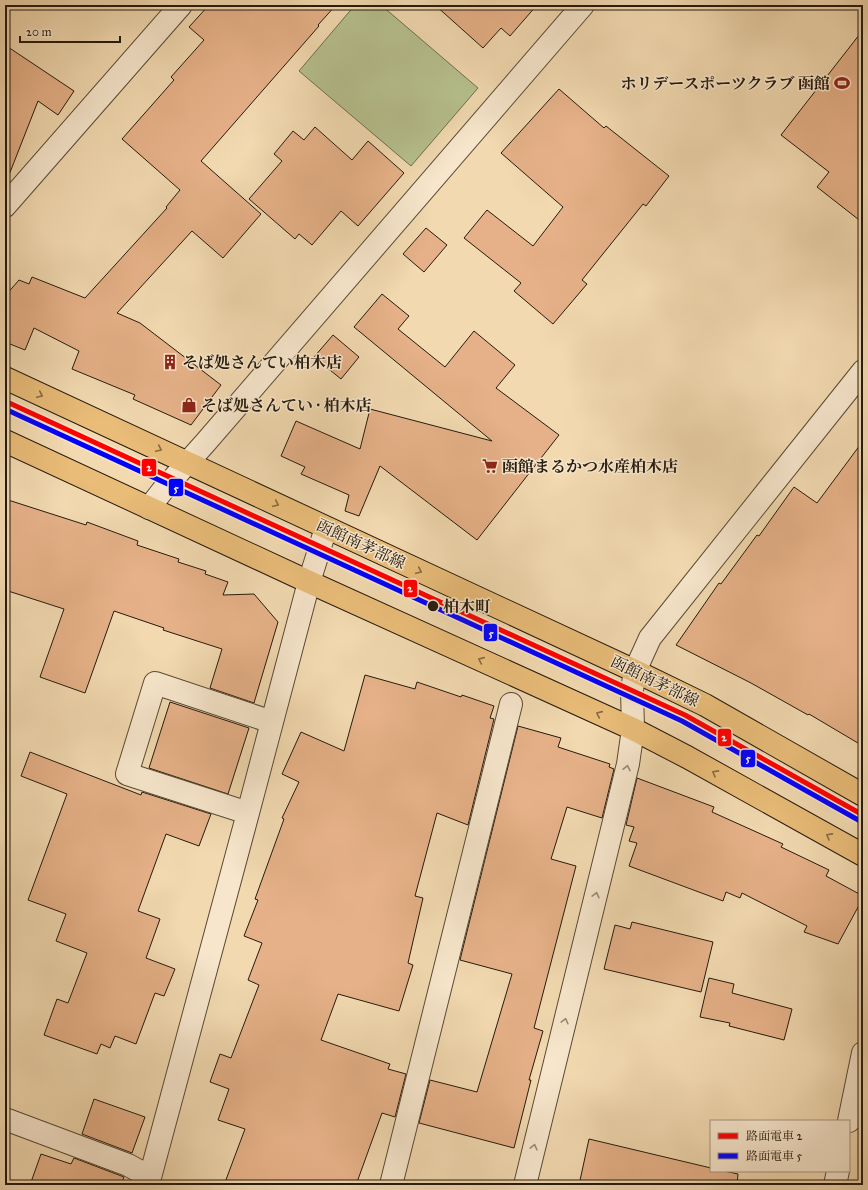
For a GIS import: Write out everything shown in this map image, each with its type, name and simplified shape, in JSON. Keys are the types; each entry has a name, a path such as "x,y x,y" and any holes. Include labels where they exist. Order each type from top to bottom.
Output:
{"main road":[{"name":"函館南茅部線","path":"5,378 188,462 705,705 863,795"},
{"path":"5,440 308,582 633,729 687,757 863,855"}],"street":[{"path":"5,206 181,5"},
{"path":"149,508 583,5"},
{"path":"525,1185 628,764 633,729 632,696 635,671 650,638 863,371"},
{"path":"5,1119 128,1165 149,1181 248,813 308,582 326,528"},
{"path":"248,813 127,774 155,683 272,722"},
{"path":"391,1185 511,704"},
{"path":"849,1120 863,1053"},
{"path":"835,1185 838,1172"}],"green space":[{"path":"355,5 381,5 478,88 411,166 299,71"}],"building":[{"path":"209,5 336,5 201,161 261,214 223,258 192,231 117,313 140,323 221,385 191,425 133,399 135,395 72,369 79,351 34,328 25,350 5,342 5,296 19,280 29,284 32,277 85,298 167,208 166,207 180,190 122,139 174,80 171,77 204,40 189,27"},
{"path":"435,5 537,5 510,36 501,28 483,48"},
{"name":"ホリデースポーツクラブ 函館","path":"863,30 863,223 817,187 829,172 781,135"},
{"path":"5,45 74,91 58,115 38,101 7,180 5,180"},
{"path":"559,89 604,128 606,126 669,176 646,206 643,204 582,280 587,284 553,324 514,291 521,283 464,238 487,210 533,246 563,207 501,153"},
{"path":"315,127 352,160 368,141 404,173 358,226 341,211 312,245 299,234 295,239 249,199 282,161 274,154 293,131 304,140"},
{"path":"426,228 447,245 424,272 403,254"},
{"path":"382,294 409,316 398,329 445,367 474,331 515,365 496,388 559,435 477,540 380,466 359,516 345,511 349,495 301,474 305,467 281,456 296,421 360,449 370,409 492,441 354,327"},
{"path":"333,335 359,357 341,379 314,357"},
{"path":"863,441 863,746 809,714 808,715 751,683 676,645 719,583 721,584 757,535 759,536 794,487 817,503"},
{"path":"5,499 86,525 87,522 138,541 137,545 179,559 178,562 206,571 205,574 228,582 223,595 254,594 278,622 254,703 210,688 222,649 163,630 164,628 114,611 85,693 40,677 64,609 5,590"},
{"path":"365,675 415,689 417,682 461,697 462,695 494,706 490,718 494,719 468,825 437,813 415,896 423,898 408,963 413,965 399,1011 338,994 321,1040 390,1064 388,1069 406,1074 395,1117 382,1113 356,1185 224,1185 245,1129 218,1120 229,1089 210,1082 220,1054 231,1058 259,985 248,980 262,943 244,936 258,900 255,899 284,819 282,818 299,782 282,774 301,732 344,751"},
{"path":"170,702 249,728 228,794 149,768"},
{"path":"518,726 561,738 558,747 610,764 609,767 614,769 602,818 567,807 551,859 576,866 534,1028 543,1031 529,1080 531,1080 514,1148 419,1123 430,1080 477,1092 512,974 460,960"},
{"path":"30,752 141,795 142,792 211,814 199,846 166,834 138,911 160,919 146,958 175,969 164,996 155,993 136,1044 115,1036 110,1048 101,1044 97,1054 44,1035 57,999 68,1003 87,953 56,941 66,914 28,900 67,794 21,776"},
{"path":"637,778 714,807 712,812 783,844 781,847 829,870 826,876 863,896 838,944 804,932 807,926 742,893 740,898 726,892 723,901 629,866 637,843 629,841 634,827 626,825"},
{"path":"632,922 713,942 701,992 604,969 615,925 630,929"},
{"path":"709,978 734,984 732,993 792,1009 784,1040 729,1026 730,1023 700,1017"},
{"path":"94,1099 145,1117 132,1153 82,1134"},
{"path":"589,1139 710,1168 710,1172 729,1172 738,1174 737,1185 579,1185"},
{"path":"41,1154 71,1164 74,1158 124,1177 121,1185 30,1185"}],"tram line":[{"name":"2","path":"5,401 685,715 863,815"},
{"name":"5","path":"5,409 682,721 860,821"}],"place":[{"name":"ホリデースポーツクラブ 函館","path":"842,83"},
{"name":"そば処さんてい柏木店","path":"170,362"},
{"name":"そば処さんてい · 柏木店","path":"189,405"},
{"name":"函館まるかつ水産柏木店","path":"490,466"},
{"name":"柏木町","path":"433,606"}]}
